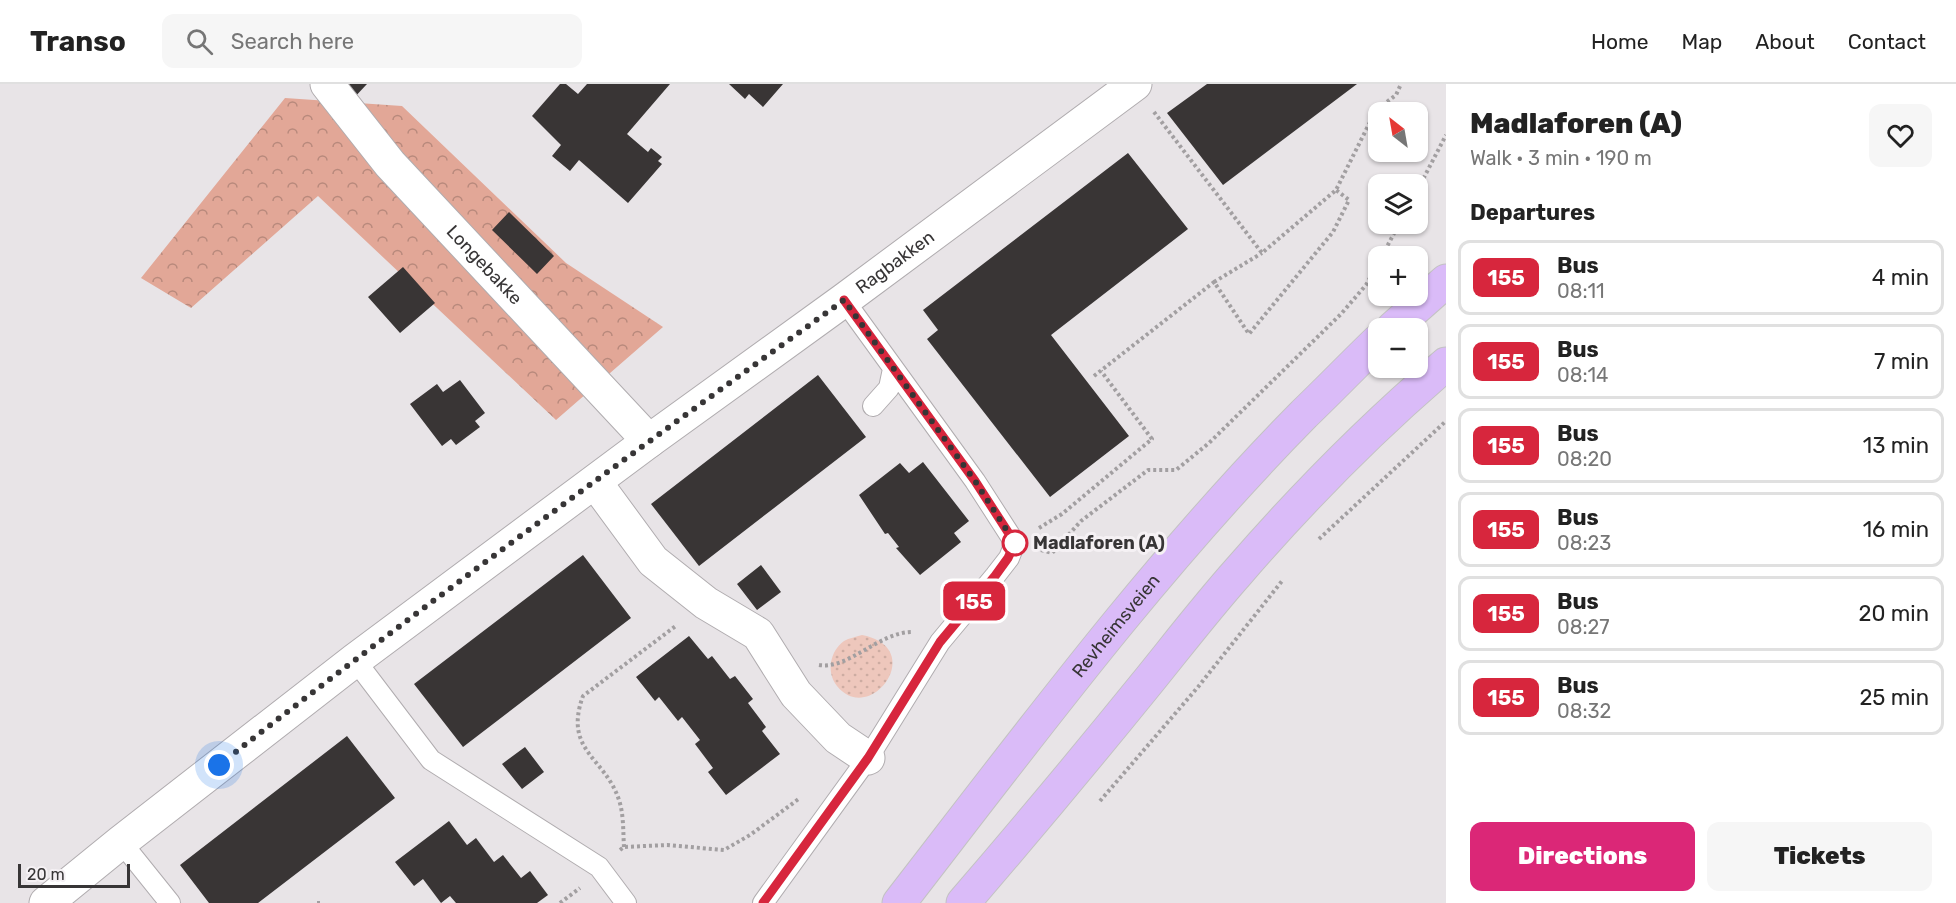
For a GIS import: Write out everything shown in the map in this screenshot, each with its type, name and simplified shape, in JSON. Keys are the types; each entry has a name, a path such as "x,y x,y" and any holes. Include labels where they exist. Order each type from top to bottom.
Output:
{"main road":[{"path":"1404,318 1446,281"},
{"name":"Revheimsveien","path":"899,903 1084,663 1192,534 1247,472 1368,351"},
{"path":"963,903 1028,828 1244,565 1354,448 1446,364"}],"street":[{"name":"Longebakke","path":"327,84 390,164 648,441"},
{"name":"Ragbakken","path":"46,903 355,660 648,441 844,300 1135,85"},
{"path":"595,482 653,561 706,603 758,634 796,694 838,738 868,758"}],"lane":[{"path":"763,903 868,758 935,648 1008,558 1015,543 975,481 844,300"},
{"path":"873,406 889,388 893,369"},
{"path":"355,660 431,760 599,867 626,903"},
{"path":"121,842 170,903"}],"path":[{"path":"1094,376 1214,282 1262,253 1336,190 1376,110 1395,95 1401,84"},
{"path":"1135,85 1262,253"},
{"path":"1426,174 1446,135"},
{"path":"1214,282 1249,334 1333,232 1349,200 1336,190"},
{"path":"1015,543 1052,553 1081,520 1148,470 1176,471 1209,443 1341,314 1368,281"},
{"path":"1015,543 1062,514 1152,439 1101,371"},
{"path":"1319,540 1446,421"},
{"path":"1093,809 1198,687 1287,574"},
{"path":"624,847 619,801 606,776 588,754 576,727 579,707 583,696 706,603"},
{"path":"830,667 880,641"},
{"path":"560,903 586,883 599,867 624,847 667,845 724,850 750,835 801,797"}],"green space":[{"path":"285,98 402,106 566,263 663,327 556,420 318,196 191,308 141,278"}],"shaded area":[{"path":"862,635 882,643 891,654 892,668 887,681 877,691 864,697 850,696 837,686 831,674 831,662 839,645 850,638"}],"building":[{"path":"334,84 367,84 352,100"},
{"path":"560,84 566,84 578,94 587,84 670,84 627,134 648,152 651,148 662,157 658,161 662,164 628,203 579,160 570,171 552,156 561,145 532,116"},
{"path":"729,84 783,84 763,107 749,94 745,99"},
{"path":"1207,84 1357,84 1223,185 1167,113"},
{"path":"1128,153 1188,229 1051,335 1129,436 1050,497 927,339 938,330 923,310"},
{"path":"509,212 554,256 537,274 492,230"},
{"path":"403,267 435,303 400,333 368,297"},
{"path":"818,375 866,437 699,566 651,504"},
{"path":"460,380 485,413 475,421 480,427 456,445 451,439 442,446 410,404 437,384 443,392"},
{"path":"923,462 969,521 954,533 961,542 920,575 896,548 899,547 888,533 885,534 859,495 900,463 909,473"},
{"path":"583,555 631,618 463,747 414,684"},
{"path":"761,565 781,592 757,610 737,584"},
{"path":"689,636 708,659 712,656 730,679 735,676 753,699 748,703 766,727 762,731 780,754 726,795 708,772 713,768 695,744 700,740 682,717 678,721 659,697 655,701 636,677"},
{"path":"347,736 395,798 258,903 209,903 180,865"},
{"path":"525,747 544,772 522,789 502,764"},
{"path":"449,821 467,845 476,838 494,862 503,855 521,878 530,871 548,895 537,903 456,903 450,896 441,903 423,879 414,886 395,862"}],"bus line":[{"name":"155","path":"763,903 868,758 948,630 995,576 1015,543 975,481 844,300"}],"place":[{"name":"Madlaforen (A)","path":"1015,543"}],"route":[{"path":"219,765 355,660 648,441 844,300 975,481 1015,543"}]}
